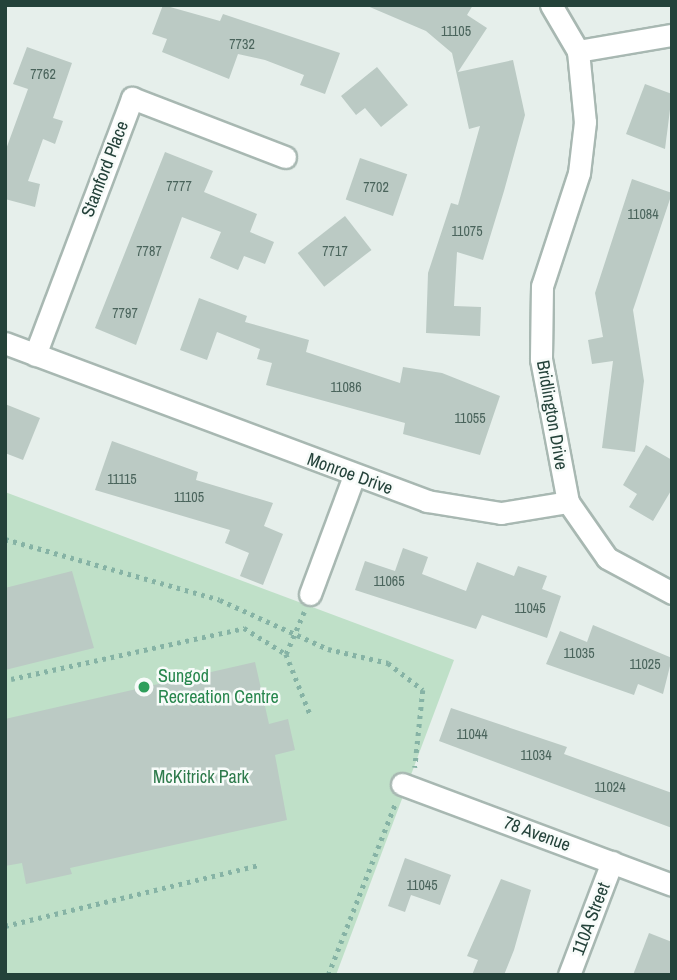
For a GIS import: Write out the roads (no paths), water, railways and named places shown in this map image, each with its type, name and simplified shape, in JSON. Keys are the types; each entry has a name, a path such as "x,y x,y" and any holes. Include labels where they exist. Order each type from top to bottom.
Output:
{"street":[{"name":"Bridlington Drive","path":"551,5 578,51 585,122 579,173 542,286 541,359 568,502"},
{"path":"578,51 672,35"},
{"name":"Stamford Place","path":"35,355 132,98 285,157"},
{"name":"Monroe Drive","path":"5,343 354,476 470,512 568,502"},
{"path":"310,594 354,476"},
{"path":"568,502 607,558 672,593"},
{"name":"78 Avenue","path":"402,784 672,885"},
{"name":"110A Street","path":"569,975 612,862"}],"place":[{"name":"Sungod Recreation Centre","path":"144,687"}],"park label":[{"name":"McKitrick Park","path":"201,777"}]}
